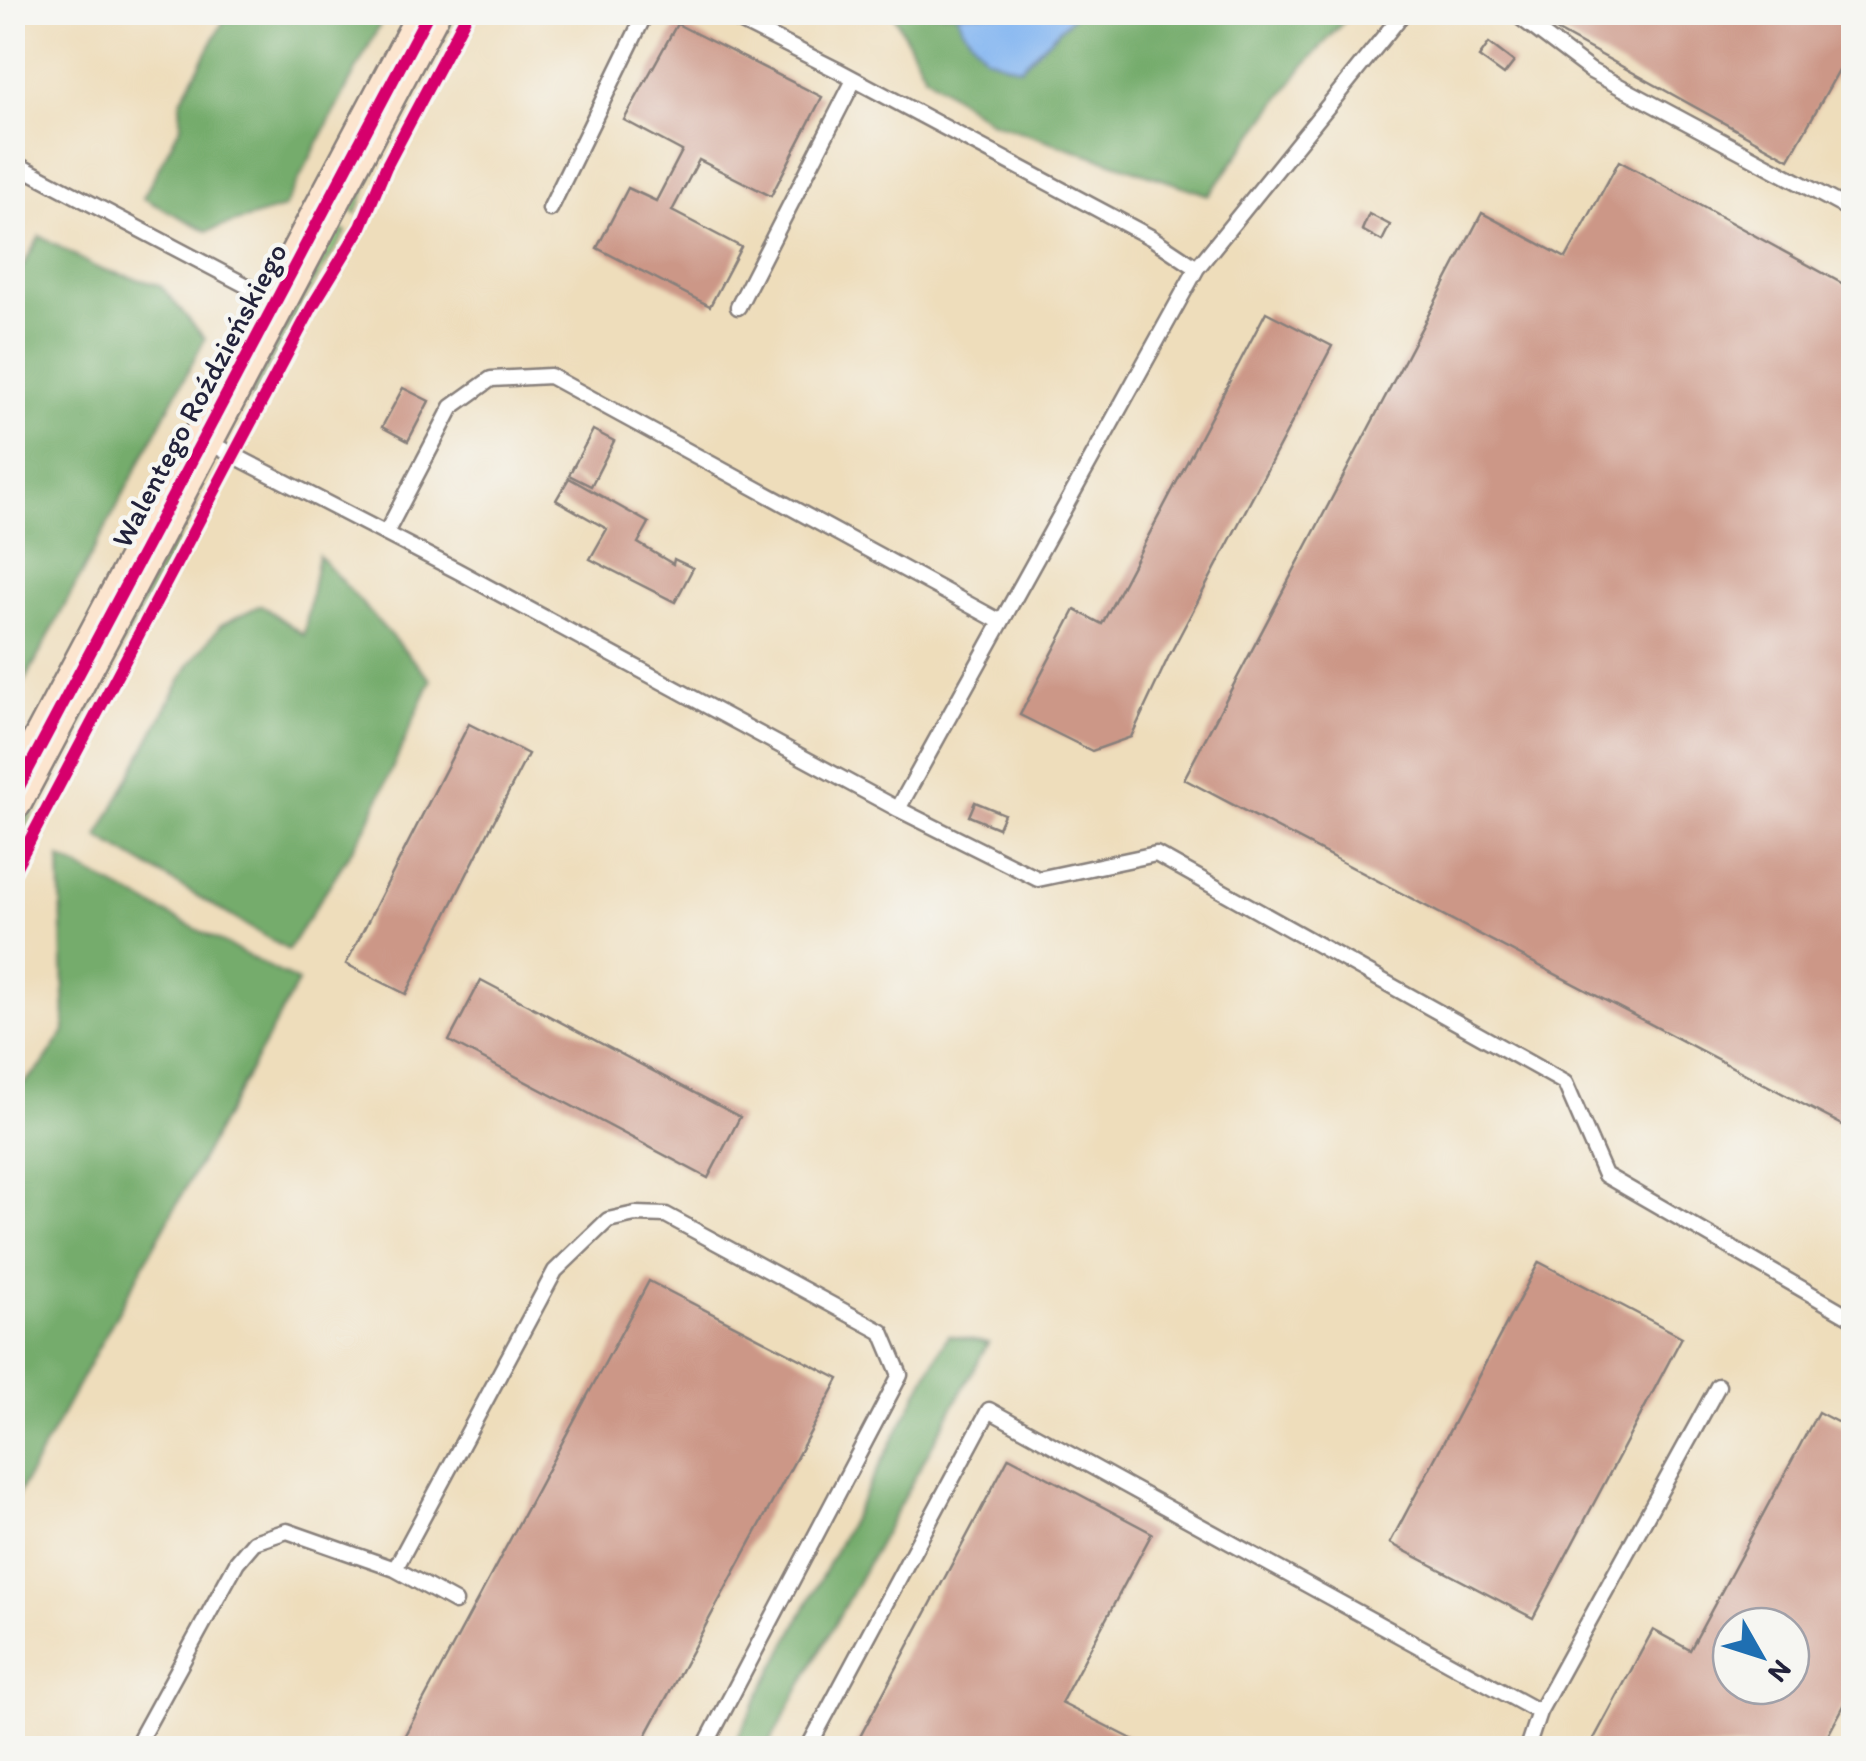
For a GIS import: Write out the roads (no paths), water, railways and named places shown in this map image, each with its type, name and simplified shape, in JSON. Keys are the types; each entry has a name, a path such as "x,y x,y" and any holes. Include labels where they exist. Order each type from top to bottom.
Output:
{"street":[{"name":"Walentego Roździeńskiego","path":"12,800 429,12"}],"lane":[{"path":"550,209 646,12"},
{"path":"722,12 1152,238 1197,268"},
{"path":"898,808 1197,268 1404,12"},
{"path":"1514,12 1591,71 1854,212"},
{"path":"738,307 854,80"},
{"path":"12,162 277,301"},
{"path":"386,533 452,407 490,378 550,376 1001,622"},
{"path":"203,440 1038,879 1156,854 1565,1084 1605,1175 1854,1319"},
{"path":"395,1569 554,1271 608,1220 636,1214 666,1215 882,1332 900,1376 704,1748"},
{"path":"1527,1748 1539,1712 1718,1386"},
{"path":"808,1748 989,1410 1539,1712"},
{"path":"135,1748 237,1562 254,1542 287,1531 395,1569 455,1602"}],"water":[{"path":"957,13 1076,13 1020,68 986,57 963,28"}]}
